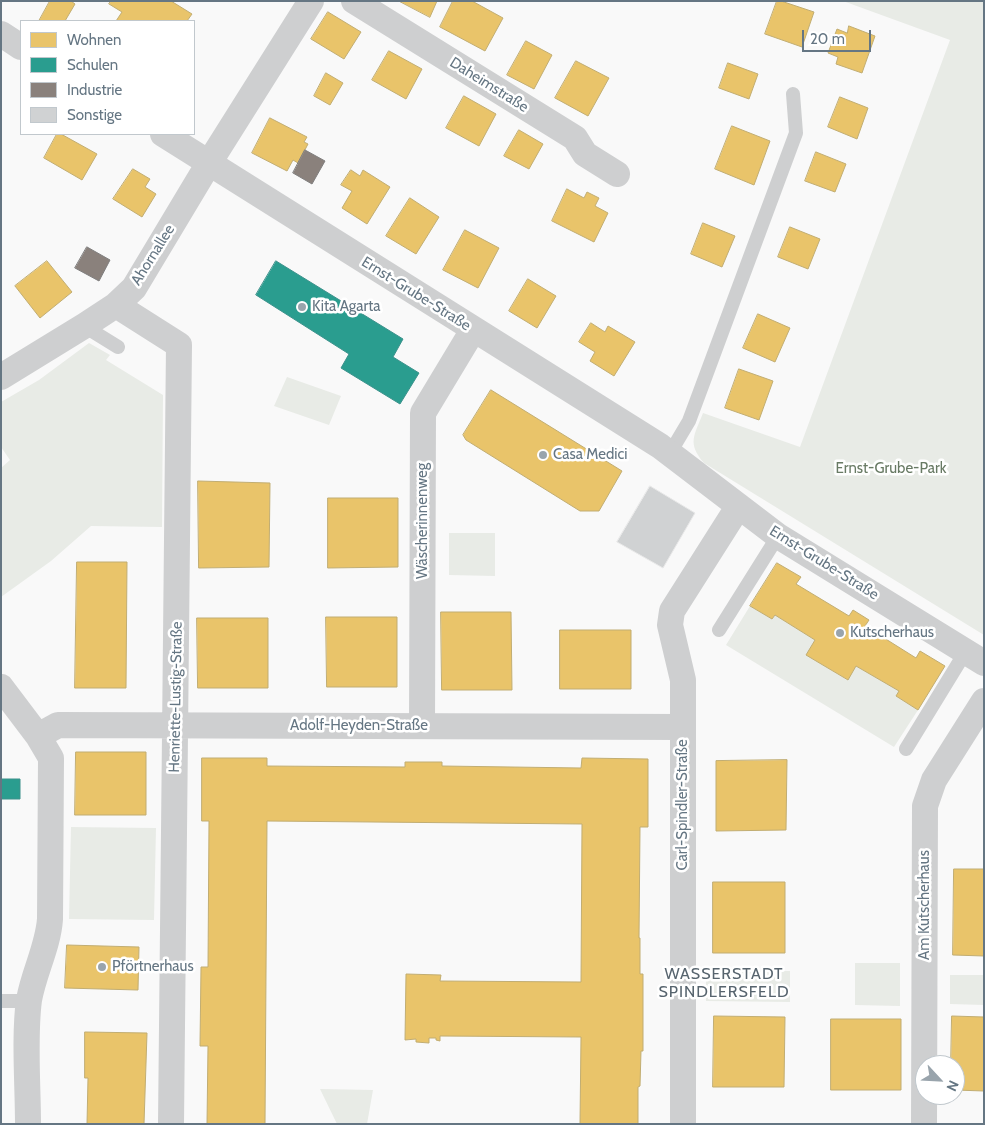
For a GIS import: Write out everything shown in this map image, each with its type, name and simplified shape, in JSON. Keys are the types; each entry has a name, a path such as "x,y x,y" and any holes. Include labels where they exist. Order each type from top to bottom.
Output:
{"street":[{"path":"209,162 311,1"},
{"name":"Daheimstraße","path":"354,1 575,138 585,154 617,174"},
{"path":"1,34 20,46"},
{"name":"Ernst-Grube-Straße","path":"165,135 670,453 778,536 975,657"},
{"name":"Ahornallee","path":"1,377 116,305 134,288 209,162"},
{"name":"Henriette-Lustig-Straße","path":"116,305 179,345 171,1124"},
{"name":"Wäscherinnenweg","path":"422,726 423,412 473,330"},
{"name":"Carl-Spindler-Straße","path":"683,1124 683,680 670,624 672,611 738,507"},
{"path":"1,687 38,736 51,758 50,918 49,932 36,970 29,1001 28,1124"},
{"name":"Am Kutscherhaus","path":"924,1124 925,806 934,780 984,701"},
{"name":"Adolf-Heyden-Straße","path":"38,736 58,725 683,727"}],"lane":[{"path":"670,453 690,421 796,133 793,94"},
{"path":"84,326 118,347"},
{"path":"719,630 778,536"},
{"path":"906,749 975,657"},
{"path":"1,1001 29,1001"}],"green space":[{"name":"Ernst-Grube-Park","path":"843,1 984,1 984,635 704,463 695,450 695,434 703,413 800,447 950,40"},
{"path":"89,343 110,355 106,360 163,395 162,527 91,526 51,561 1,597 1,468 10,460 1,447 1,402 39,380"},
{"path":"287,377 341,396 329,425 274,406"},
{"path":"449,533 495,533 495,576 449,575"},
{"path":"750,606 772,619 775,615 815,640 807,655 847,680 856,666 899,691 896,696 918,710 894,747 726,645"},
{"path":"71,827 156,828 154,920 69,919"},
{"path":"855,963 900,963 900,1006 855,1005"},
{"path":"706,970 790,971 790,1002 706,1001"},
{"path":"950,975 984,975 984,1005 950,1004"},
{"path":"320,1089 373,1090 367,1124 337,1124"}],"building: Wohnen":[{"path":"50,1 71,1 75,4 66,20 40,20"},
{"path":"111,1 171,1 192,14 188,20 117,20 122,12 109,4"},
{"path":"399,1 437,1 430,17"},
{"path":"453,1 472,1 503,18 485,51 440,27"},
{"path":"777,1 814,12 802,47 765,34"},
{"path":"328,12 361,32 344,59 311,39"},
{"path":"849,26 875,36 862,73 836,64 838,57 828,53 837,29 847,33"},
{"path":"526,41 552,55 534,89 507,75"},
{"path":"389,51 422,69 406,99 372,80"},
{"path":"576,61 609,78 588,116 555,98"},
{"path":"728,63 758,74 749,99 719,88"},
{"path":"326,73 343,83 330,105 314,96"},
{"path":"464,96 496,114 479,146 446,128"},
{"path":"840,97 868,108 857,139 828,127"},
{"path":"270,118 307,137 304,142 308,144 298,163 293,160 287,171 252,153"},
{"path":"732,126 770,141 754,185 715,169"},
{"path":"519,130 543,144 529,169 504,156"},
{"path":"56,135 63,135 97,154 82,180 44,158"},
{"path":"816,152 846,164 835,192 805,181"},
{"path":"133,169 150,179 145,187 156,194 142,217 113,199"},
{"path":"351,170 360,176 363,170 390,187 367,224 342,208 352,191 341,185"},
{"path":"567,189 584,198 587,192 599,198 595,206 608,213 594,242 552,221"},
{"path":"410,198 439,217 416,254 386,236"},
{"path":"703,223 735,236 722,267 691,254"},
{"path":"790,227 820,239 808,269 778,257"},
{"path":"465,230 499,248 478,288 443,270"},
{"path":"47,261 72,292 40,318 15,286"},
{"path":"528,279 556,296 537,328 509,311"},
{"path":"758,314 790,328 775,362 743,348"},
{"path":"591,323 605,332 608,326 635,342 614,376 590,361 595,352 579,342"},
{"path":"739,369 773,381 759,420 725,408"},
{"name":"Casa Medici","path":"491,390 622,471 599,511 580,511 466,440 463,435"},
{"path":"198,481 270,483 269,567 199,568"},
{"path":"328,498 398,498 398,567 328,568"},
{"path":"77,562 127,562 126,688 75,688"},
{"name":"Kutscherhaus","path":"777,563 801,577 796,584 849,616 853,610 869,620 865,626 916,658 920,651 945,666 918,710 896,696 899,691 856,666 848,680 806,655 815,640 775,615 772,619 750,606"},
{"path":"441,612 511,612 512,690 442,690"},
{"path":"326,617 397,617 397,687 327,687"},
{"path":"197,618 268,618 268,688 198,688"},
{"path":"560,630 631,630 631,689 560,689"},
{"path":"76,752 146,752 146,815 75,815"},
{"path":"202,758 267,758 267,766 405,767 405,762 442,762 442,766 581,768 582,758 648,759 648,827 640,827 639,938 640,974 643,974 643,1051 641,1051 640,1086 638,1087 638,1124 580,1124 581,1037 440,1036 440,1041 436,1040 436,1038 429,1038 429,1043 416,1042 416,1039 405,1040 406,974 441,975 440,981 581,982 582,824 267,821 265,1124 207,1124 208,1046 200,1046 201,967 208,967 209,821 202,821"},
{"path":"787,760 786,830 716,831 716,761"},
{"path":"954,869 984,869 984,956 953,955"},
{"path":"713,882 785,882 785,953 713,953"},
{"name":"Pförtnerhaus","path":"67,945 139,947 138,990 65,988"},
{"path":"714,1016 785,1017 784,1087 713,1087"},
{"path":"952,1016 984,1017 984,1091 965,1090 965,1055 951,1055"},
{"path":"831,1019 901,1019 901,1090 831,1090"},
{"path":"85,1032 147,1033 144,1124 87,1124 88,1078 85,1078"}],"building: Schulen":[{"path":"276,261 403,339 393,357 419,373 400,404 341,368 349,354 256,295"},
{"path":"1,779 20,779 20,799 1,799"}],"building: Industrie":[{"path":"305,150 325,161 312,184 293,173"},
{"path":"87,247 110,260 99,281 75,268"}],"building: Sonstige":[{"path":"650,486 695,513 663,568 617,542"}],"place":[{"name":"Kita Agarta","path":"302,307"},
{"name":"Casa Medici","path":"543,455"},
{"name":"Kutscherhaus","path":"840,633"},
{"name":"Pförtnerhaus","path":"102,967"}],"district":[{"name":"WASSERSTADT SPINDLERSFELD","path":"724,983"}]}
